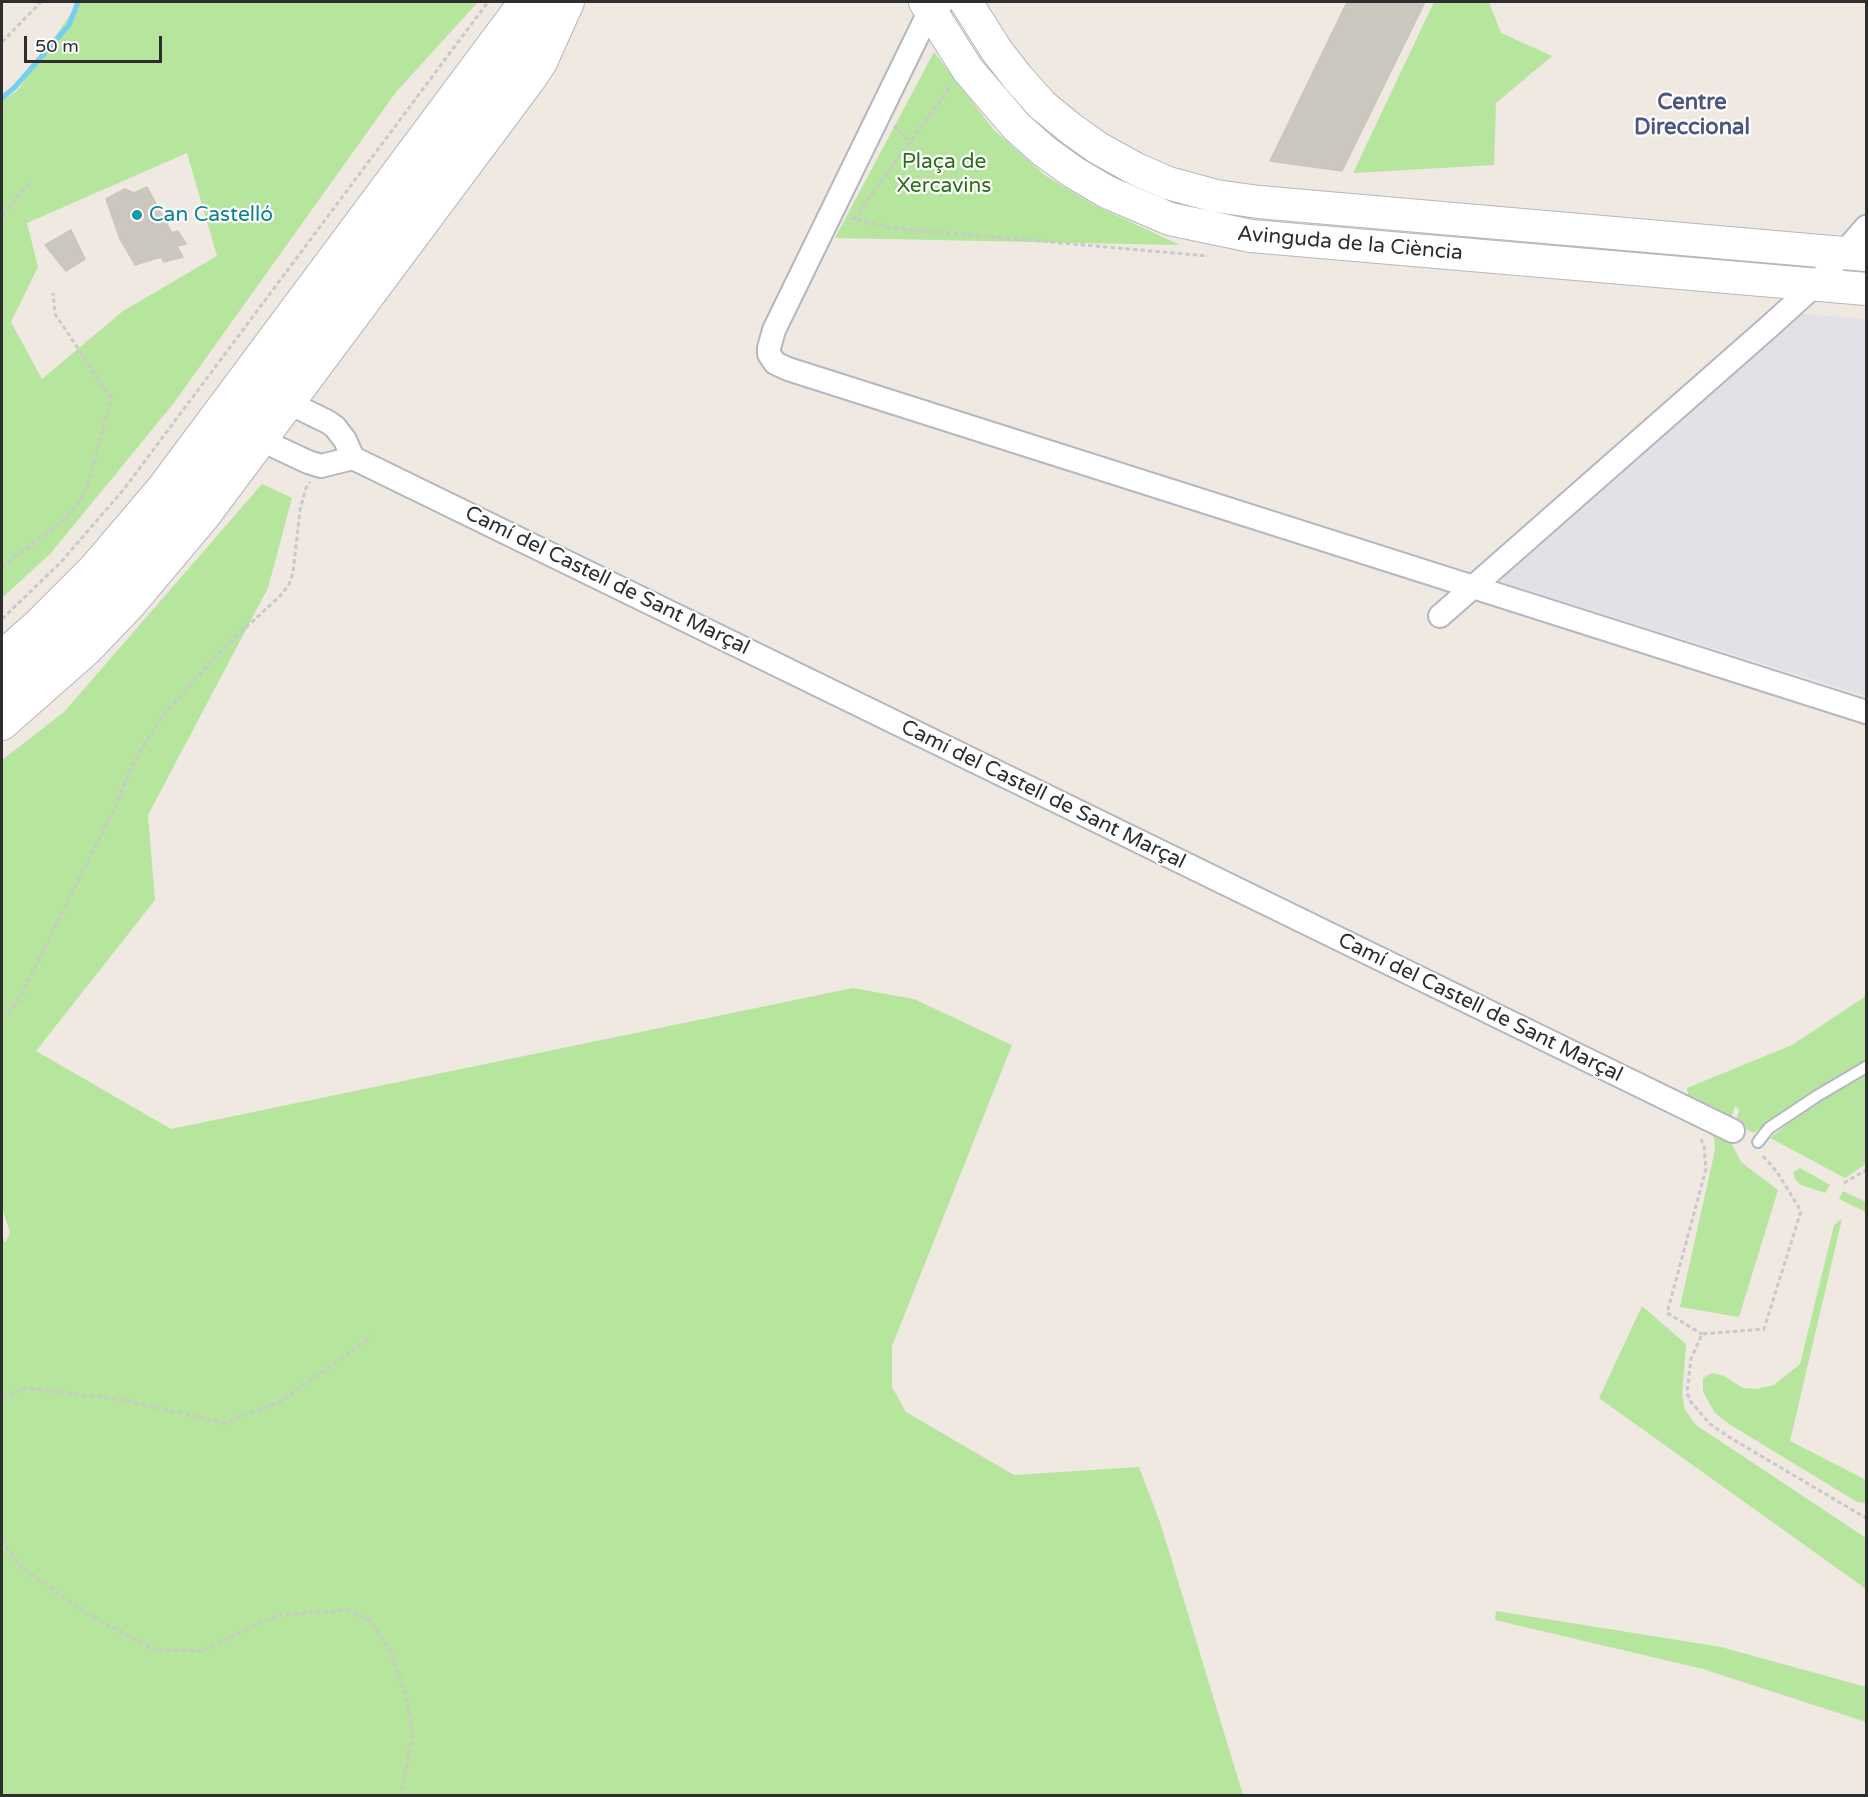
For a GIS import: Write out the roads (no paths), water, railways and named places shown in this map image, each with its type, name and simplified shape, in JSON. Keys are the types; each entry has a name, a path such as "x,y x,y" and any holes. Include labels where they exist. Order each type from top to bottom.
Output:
{"main road":[{"path":"2,657 37,626 95,568 163,488 525,2"},
{"path":"2,693 88,613 170,519 556,2"},
{"path":"2,724 87,649 130,604 197,524 529,80 545,54 568,2"},
{"name":"Avinguda de la Ciència","path":"966,2 1001,57 1042,105 1098,148 1168,183 1216,196 1259,202 1855,254"},
{"name":"Avinguda de la Ciència","path":"933,4 968,70 1017,127 1073,172 1107,192 1170,219 1251,236 1866,289"}],"street":[{"path":"933,4 774,330 769,348 775,363 1866,712"},
{"path":"1440,616 1815,285 1855,254 1866,227"},
{"path":"261,440 321,466 354,458 345,440 334,427 289,403"},
{"name":"Camí del Castell de Sant Marçal","path":"354,458 1733,1131"},
{"path":"2,639 55,589 95,568"}],"lane":[{"path":"1758,1142 1769,1128 1866,1067"}],"waterway":[{"path":"2,98 15,87 69,25 78,2"}],"place":[{"name":"Can Castelló","path":"137,215"}],"district":[{"name":"Centre Direccional","path":"1692,116"}],"park label":[{"name":"Plaça de Xercavins","path":"944,174"}]}
